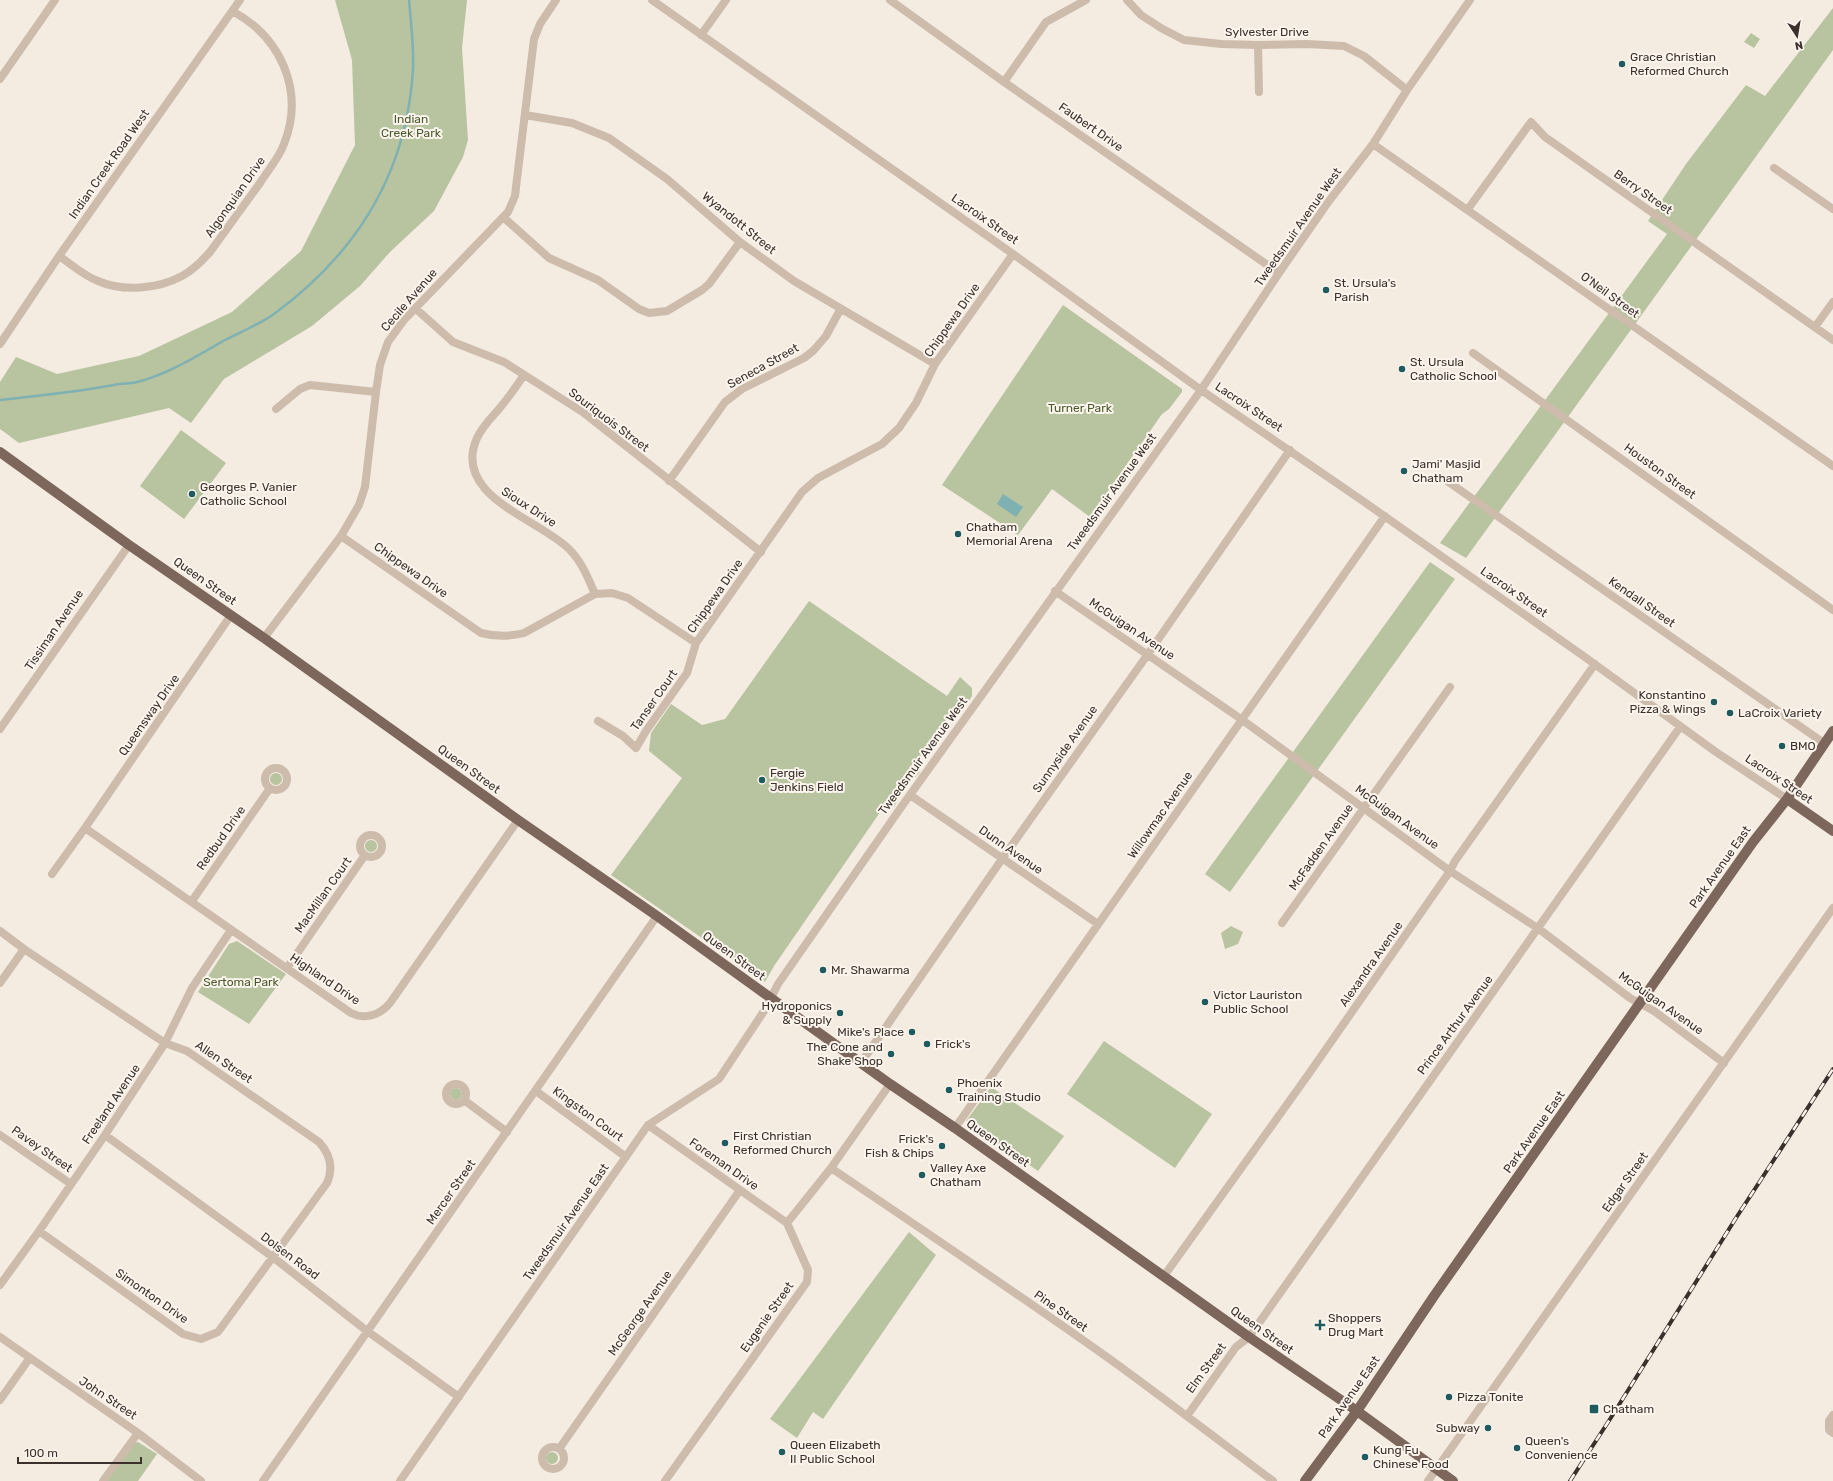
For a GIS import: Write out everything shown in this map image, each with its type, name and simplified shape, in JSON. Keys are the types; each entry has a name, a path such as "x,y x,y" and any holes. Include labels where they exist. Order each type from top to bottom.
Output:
{"main road":[{"name":"Queen Street","path":"0,452 129,545 264,638 518,820 657,916 890,1084 955,1128 1249,1337 1357,1411 1453,1481"},
{"name":"Park Avenue East","path":"1305,1481 1357,1411 1434,1296 1753,842 1787,799 1833,730"},
{"name":"Lacroix Street","path":"1787,799 1833,831"}],"street":[{"path":"0,79 55,0"},
{"name":"Indian Creek Road West","path":"0,344 59,256 240,0"},
{"name":"Cecile Avenue","path":"264,638 341,536 359,505 364,491 380,365 388,342 415,308 508,212 515,196 536,32 556,0"},
{"name":"Lacroix Street","path":"652,0 1013,254 1201,390 1385,516 1595,664 1680,727 1787,799"},
{"path":"701,35 726,0"},
{"name":"Faubert Drive","path":"890,0 1004,82 1279,273"},
{"path":"1004,82 1046,22 1086,0"},
{"name":"Sylvester Drive","path":"1127,0 1141,15 1184,40 1221,44 1307,44 1344,46 1364,56 1407,90"},
{"name":"Tweedsmuir Avenue West","path":"771,998 782,978 910,795 1055,591 1201,390 1279,273 1329,201 1373,144 1407,90 1470,0"},
{"name":"Algonquian Drive","path":"59,256 90,278 112,285 144,287 181,277 201,262 210,252 279,155 288,134 292,114 291,91 287,71 276,49 266,37 250,22 232,11"},
{"path":"1258,45 1259,92"},
{"name":"Wyandott Street","path":"525,114 572,123 609,138 667,179 740,242 794,282 935,364"},
{"name":"Berry Street","path":"1468,209 1531,122 1545,137 1833,340"},
{"name":"O'Neil Street","path":"1373,144 1468,209 1833,466"},
{"path":"1774,168 1833,209"},
{"path":"503,217 549,258 598,280 639,309 649,313 667,311 702,290 709,284 740,242"},
{"name":"Chippewa Drive","path":"341,536 474,630 489,635 505,637 524,633 595,594 612,593 628,598 696,643 802,492 818,478 882,444 893,435 904,422 916,403 935,364 1013,254"},
{"path":"1815,327 1833,302"},
{"name":"Souriquois Street","path":"415,308 453,342 504,362 584,413 760,552"},
{"name":"Seneca Street","path":"669,481 725,402 742,389 804,358 826,336 840,310"},
{"name":"Houston Street","path":"1473,353 1833,610"},
{"name":"Sioux Drive","path":"524,375 478,437 473,455 474,469 485,490 495,499 557,539 569,549 579,560 595,594"},
{"path":"276,409 300,389 310,385 376,392"},
{"name":"Sunnyside Avenue","path":"861,1063 1002,859 1148,654 1290,450"},
{"name":"Kendall Street","path":"1447,481 1824,743"},
{"name":"Willowmac Avenue","path":"955,1128 1385,516"},
{"name":"Tissiman Avenue","path":"0,729 129,545"},
{"name":"McGuigan Avenue","path":"1055,591 1241,719 1450,871 1539,929 1630,998 1640,1003 1724,1063"},
{"name":"Queensway Drive","path":"52,874 232,616"},
{"name":"Tanser Court","path":"598,721 623,736 636,748 646,731 687,673 696,643"},
{"name":"Alexandra Avenue","path":"1164,1276 1308,1075 1450,871 1464,848 1595,664"},
{"name":"McFadden Avenue","path":"1282,923 1450,688"},
{"name":"Prince Arthur Avenue","path":"1249,1337 1539,929 1680,727"},
{"name":"Redbud Drive","path":"192,901 270,788"},
{"name":"Dunn Avenue","path":"910,795 1098,924"},
{"name":"Highland Drive","path":"85,828 354,1014 369,1016 379,1013 390,1003 518,820"},
{"name":"MacMillan Court","path":"287,968 365,855"},
{"name":"Edgar Street","path":"1428,1481 1833,908"},
{"name":"Mercer Street","path":"262,1481 657,916"},
{"name":"Freeland Avenue","path":"0,1286 105,1135 165,1043 192,988 232,930"},
{"name":"Allen Street","path":"0,931 24,949 165,1043 187,1051 319,1142 330,1159 330,1176 274,1258"},
{"path":"0,983 24,949"},
{"name":"Tweedsmuir Avenue East","path":"400,1481 460,1397 648,1125 719,1079 771,998"},
{"path":"787,1223 830,1168 890,1084"},
{"name":"Kingston Court","path":"536,1091 626,1157"},
{"path":"464,1100 507,1132"},
{"name":"Foreman Drive","path":"648,1125 787,1223"},
{"name":"Pavey Street","path":"0,1135 70,1184"},
{"name":"Dolsen Road","path":"105,1135 274,1258 367,1331 460,1397"},
{"name":"Pine Street","path":"830,1168 970,1261 1003,1286 1117,1365 1273,1481"},
{"name":"McGeorge Avenue","path":"558,1449 740,1190"},
{"name":"Eugenie Street","path":"665,1481 807,1282 809,1277 807,1267 787,1223"},
{"name":"Simonton Drive","path":"39,1231 183,1334 201,1339 218,1332 274,1258"},
{"name":"John Street","path":"0,1337 29,1359 138,1433 201,1481"},
{"name":"Elm Street","path":"1187,1416 1237,1346 1249,1337"},
{"path":"0,1400 29,1359"},
{"path":"1831,1418 1829,1430 1833,1433"},
{"path":"102,1481 138,1433"}],"green space":[{"name":"Indian Creek Park","path":"335,0 467,0 462,48 468,140 463,157 434,211 390,252 360,286 312,326 224,379 191,423 169,408 19,443 0,429 0,382 16,357 57,374 139,356 232,312 301,251 355,145 352,60"},
{"path":"1833,8 1833,50 1466,558 1440,543 1667,234 1648,221 1686,164 1746,85 1765,96"},
{"path":"1751,33 1760,39 1754,48 1744,42"},
{"name":"Turner Park","path":"1063,305 1182,389 1182,392 1169,409 1162,414 1090,517 1052,489 1018,535 942,485"},
{"path":"181,430 226,463 184,519 140,486"},
{"path":"1430,562 1455,579 1230,892 1205,874"},
{"path":"809,601 947,696 960,677 972,688 972,696 968,702 959,701 914,767 920,772 916,777 912,780 900,781 893,791 897,799 894,807 885,805 774,966 765,982 611,875 682,778 649,751 651,733 671,704 702,725 725,719"},
{"path":"276,773 280,775 282,779 280,783 276,785 272,783 270,779 272,775"},
{"path":"371,840 375,842 377,846 375,850 371,852 367,850 365,846 367,842"},
{"path":"1231,926 1243,932 1238,944 1225,949 1221,933"},
{"name":"Sertoma Park","path":"237,941 286,974 249,1024 198,992 229,944"},
{"path":"1104,1041 1212,1114 1175,1168 1067,1094"},
{"path":"991,1087 1064,1136 1038,1171 966,1121"},
{"path":"454,1088 458,1088 462,1094 458,1100 454,1100 450,1096 450,1092"},
{"path":"909,1232 936,1255 823,1419 813,1412 797,1438 770,1419"},
{"path":"138,1442 157,1454 138,1481 107,1481 132,1444"},
{"path":"552,1452 556,1454 558,1458 556,1462 552,1464 548,1462 546,1458 548,1454"}],"water":[{"path":"1003,494 1023,507 1016,517 997,504"}],"waterway":[{"path":"0,400 86,390 134,383 149,379 182,364 225,340 257,325 269,318 304,290 330,264 353,237 372,207 388,176 400,142 409,107 413,69 413,43 409,0"}],"railway":[{"path":"1570,1481 1736,1218 1833,1069"}],"place":[{"name":"Grace Christian Reformed Church","path":"1622,64"},
{"name":"St. Ursula's Parish","path":"1326,290"},
{"name":"St. Ursula Catholic School","path":"1402,369"},
{"name":"Jami' Masjid Chatham","path":"1404,471"},
{"name":"Georges P. Vanier Catholic School","path":"192,494"},
{"name":"Chatham Memorial Arena","path":"958,534"},
{"name":"Konstantino Pizza & Wings","path":"1714,702"},
{"name":"LaCroix Variety","path":"1730,713"},
{"name":"BMO","path":"1782,746"},
{"name":"Fergie Jenkins Field","path":"762,780"},
{"name":"Mr. Shawarma","path":"823,970"},
{"name":"Victor Lauriston Public School","path":"1205,1002"},
{"name":"Hydroponics & Supply","path":"840,1013"},
{"name":"Mike's Place","path":"912,1032"},
{"name":"Frick's","path":"927,1044"},
{"name":"The Cone and Shake Shop","path":"891,1054"},
{"name":"Phoenix Training Studio","path":"949,1090"},
{"name":"First Christian Reformed Church","path":"725,1143"},
{"name":"Frick's Fish & Chips","path":"942,1146"},
{"name":"Valley Axe Chatham","path":"922,1175"},
{"name":"Shoppers Drug Mart","path":"1320,1325"},
{"name":"Pizza Tonite","path":"1449,1397"},
{"name":"Chatham","path":"1594,1409"},
{"name":"Subway","path":"1488,1428"},
{"name":"Queen's Convenience","path":"1517,1448"},
{"name":"Queen Elizabeth II Public School","path":"782,1452"},
{"name":"Kung Fu Chinese Food","path":"1365,1457"}]}
